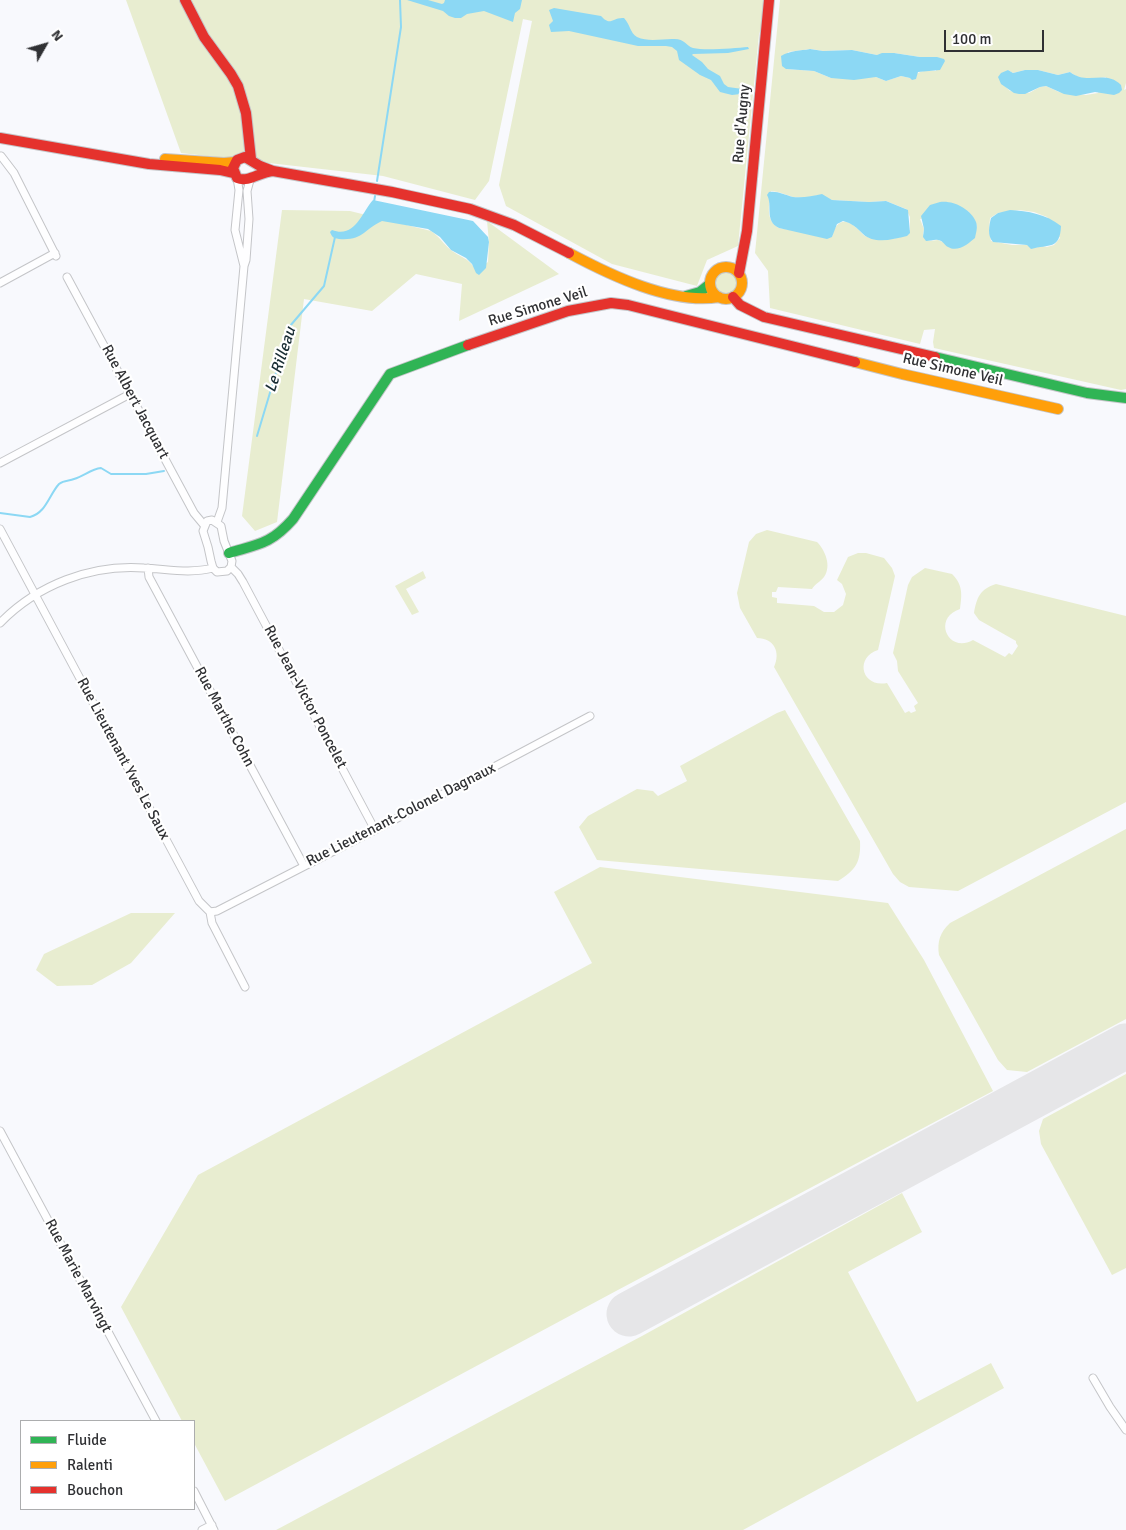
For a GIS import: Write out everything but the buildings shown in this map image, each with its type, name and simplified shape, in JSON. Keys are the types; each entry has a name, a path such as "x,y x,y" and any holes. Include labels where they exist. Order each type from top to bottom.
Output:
{"main road":[{"path":"185,0 194,22 232,74 239,87 244,101 247,141 257,169 253,177"},
{"name":"Rue d'Augny","path":"739,274 748,231 769,0"},
{"path":"0,138 121,158 224,164 236,168 243,181 273,171"},
{"path":"236,168 247,141"},
{"path":"236,168 246,157 273,171 429,199 494,216 532,232 610,275 641,286 702,301 719,297 728,299 741,289"},
{"name":"Rue d'Augny","path":"729,267 731,262 743,251"},
{"path":"719,297 712,291 710,284 711,275 719,268 729,267 739,274 742,281 741,289 752,312"},
{"path":"685,296 700,292 710,284"},
{"path":"733,297 740,305 764,317 1087,393 1126,398"},
{"name":"Rue Simone Veil","path":"229,553 268,543 281,533 293,519 390,374 514,328 568,311 595,305 628,306 737,331 902,374 1058,409"}],"street":[{"path":"0,283 55,255 14,173 1,156"},
{"path":"236,168 239,190 235,230 244,266"},
{"path":"217,522 222,508 246,260 248,232 247,191 253,177"},
{"path":"235,230 248,232"},
{"name":"Rue Albert Jacquart","path":"67,277 194,513 204,525"},
{"path":"0,463 130,394"},
{"path":"212,520 217,522 221,526 224,541 232,561 231,567 227,571 222,572 217,572 213,568 203,531 206,522 212,520"},
{"name":"Rue Lieutenant Yves Le Saux","path":"0,529 199,901 210,912 212,923 245,987"},
{"name":"Rue Jean-Victor Poncelet","path":"231,567 243,582 375,830"},
{"path":"0,623 34,594 67,580 100,571 116,568 196,571 213,568"},
{"name":"Rue Marthe Cohn","path":"148,568 149,577 304,866"},
{"name":"Rue Lieutenant-Colonel Dagnaux","path":"210,912 218,911 590,716"},
{"name":"Rue Marie Marvingt","path":"0,1131 155,1420"},
{"path":"1093,1378 1126,1430"},
{"path":"195,1493 213,1528 202,1530"}],"green space":[{"path":"126,0 772,0 759,34 738,246 707,260 697,286 612,264 506,206 499,185 532,21 523,19 489,181 475,200 383,176 181,153"},
{"path":"780,0 1126,0 1126,83 1124,90 1126,89 1126,389 1121,390 934,348 935,329 924,330 920,344 770,308 768,271 755,253","holes":["811,49 823,51 852,50 877,55 894,53 920,57 937,57 936,71 922,72 910,78 901,76 886,81 876,77 831,78 814,71 786,69 788,52","1008,70 1013,73 1025,70 1038,70 1058,75 1070,72 1078,77 1087,79 1106,77 1098,93 1086,95 1059,92 1046,86 1029,93 1010,91 1001,82","771,191 793,197 809,198 818,195 832,200 886,201 906,209 910,217 910,230 897,238 872,238 865,236 850,223 842,222 836,226 832,237 779,228 770,217","1019,210 1034,212 1047,217 1060,238 1054,245 1035,248 1027,245 1012,245 991,241 989,230 990,218 998,213","968,211 977,226 967,244 955,248 949,247 938,240 929,241 923,234 924,229 920,219"]},
{"path":"282,210 350,211 431,231 476,270 488,262 487,221 559,274 459,321 462,284 416,274 372,311 304,299 277,522 255,531 242,516"},
{"path":"726,272 734,275 737,283 734,291 726,294 718,291 715,283 718,275"},
{"path":"767,530 817,542 823,549 827,563 824,577 812,589 778,587 776,592 772,592 772,597 777,598 777,603 814,606 824,612 834,612 843,605 846,594 842,584 837,580 848,557 858,553 866,553 884,558 892,568 895,576 878,650 870,654 866,659 864,671 872,681 887,683 905,713 916,711 914,706 918,703 898,671 897,661 893,653 908,585 912,577 925,568 952,574 960,586 960,609 951,613 945,626 951,639 964,643 973,640 1005,657 1009,653 1012,655 1018,646 1016,641 979,620 974,613 980,594 986,588 996,584 1126,616 1126,802 958,891 909,887 900,882 893,874 774,667 777,656 772,643 768,640 757,638 740,608 737,593 749,542 756,534"},
{"path":"423,571 426,578 406,589 419,612 412,615 395,586"},
{"path":"785,710 860,841 860,855 856,865 849,873 838,881 597,860 579,827 588,816 637,789 653,791 658,796 687,781 680,766"},
{"path":"1126,829 1126,1019 1027,1072 1007,1070 998,1060 939,955 938,946 942,934 950,923"},
{"path":"600,867 888,903 924,960 993,1091 225,1501 195,1445 195,1420 181,1420 121,1307 198,1175 592,963 554,892"},
{"path":"131,913 175,913 131,963 92,985 57,986 36,970 44,954"},
{"path":"1126,1074 1126,1268 1112,1275 1041,1144 1039,1131 1043,1119"},
{"path":"902,1193 922,1232 848,1272 917,1402 991,1363 1004,1388 743,1530 276,1530 642,1336"}],"water":[{"path":"407,0 428,0 442,4 445,0 522,0 520,9 515,13 513,22 484,11 455,18 443,11"},
{"path":"554,8 601,16 607,21 624,18 631,31 637,37 646,39 676,39 698,49 748,47 749,49 728,53 692,55 708,69 720,76 728,87 750,90 749,93 732,95 720,92 711,80 700,75 679,60 677,51 672,47 638,46 569,31 551,32 549,25 553,21 549,10"},
{"path":"810,49 823,51 852,50 877,55 894,53 920,57 937,57 945,61 940,70 918,72 916,79 912,80 901,76 886,81 876,77 854,80 831,78 814,71 786,69 782,66 781,56"},
{"path":"1008,70 1013,73 1025,70 1038,70 1058,75 1070,72 1083,78 1109,78 1121,85 1122,90 1114,95 1095,92 1076,96 1064,94 1046,86 1025,94 1019,94 1014,93 1001,84 998,77 1001,73"},
{"path":"769,192 793,197 822,194 832,200 886,201 908,210 910,233 907,236 890,240 873,239 852,224 843,221 837,224 832,237 827,239 779,228 774,225 770,217 767,195"},
{"path":"373,200 473,221 488,237 486,268 479,275 476,273 472,264 466,258 451,250 440,237 428,229 382,221 363,234 353,238 339,239 332,236 330,232 332,230 340,232 352,228"},
{"path":"950,202 961,206 974,217 977,224 975,238 963,247 952,249 943,242 935,240 926,241 923,237 924,229 921,216 930,205"},
{"path":"1010,210 1037,214 1061,226 1056,243 1031,249 1027,245 993,242 989,234 991,218 998,213"}],"waterway":[{"name":"Le Rilleau","path":"377,181 401,27 400,0"},
{"name":"Le Rilleau","path":"374,202 375,196"},
{"name":"Le Rilleau","path":"257,436 290,326 324,286 335,237"},
{"name":"Le Rilleau","path":"0,513 30,517 35,515 44,508 59,484 97,469 101,468 111,474 146,474 164,471"}],"runway":[{"path":"629,1314 1126,1046"}],"traffic: fast":[{"path":"686,296 700,292 710,284"},
{"path":"229,553 264,542 278,534 293,519 390,374 468,345"},
{"path":"935,357 1087,393 1126,398"}],"traffic: slow":[{"path":"165,159 235,162"},
{"path":"569,253 622,279 662,292 682,297 719,297"},
{"path":"726,267 732,268 737,272 741,277 742,283 741,289 737,294 732,298 726,299 720,298 715,294 711,289 710,283 711,277 715,272 720,268 726,267"},
{"path":"855,362 1058,409"}],"traffic: jam":[{"path":"185,0 204,37 238,86 246,113 251,159"},
{"path":"739,273 747,231 769,0"},
{"path":"0,138 149,164 220,170 233,173"},
{"path":"273,171 241,179 237,178 233,168 237,160 245,157 273,171 392,192 470,209 514,225 569,253"},
{"path":"733,297 740,305 764,317 935,357"},
{"path":"468,345 568,311 611,303 628,305 855,362"}]}
